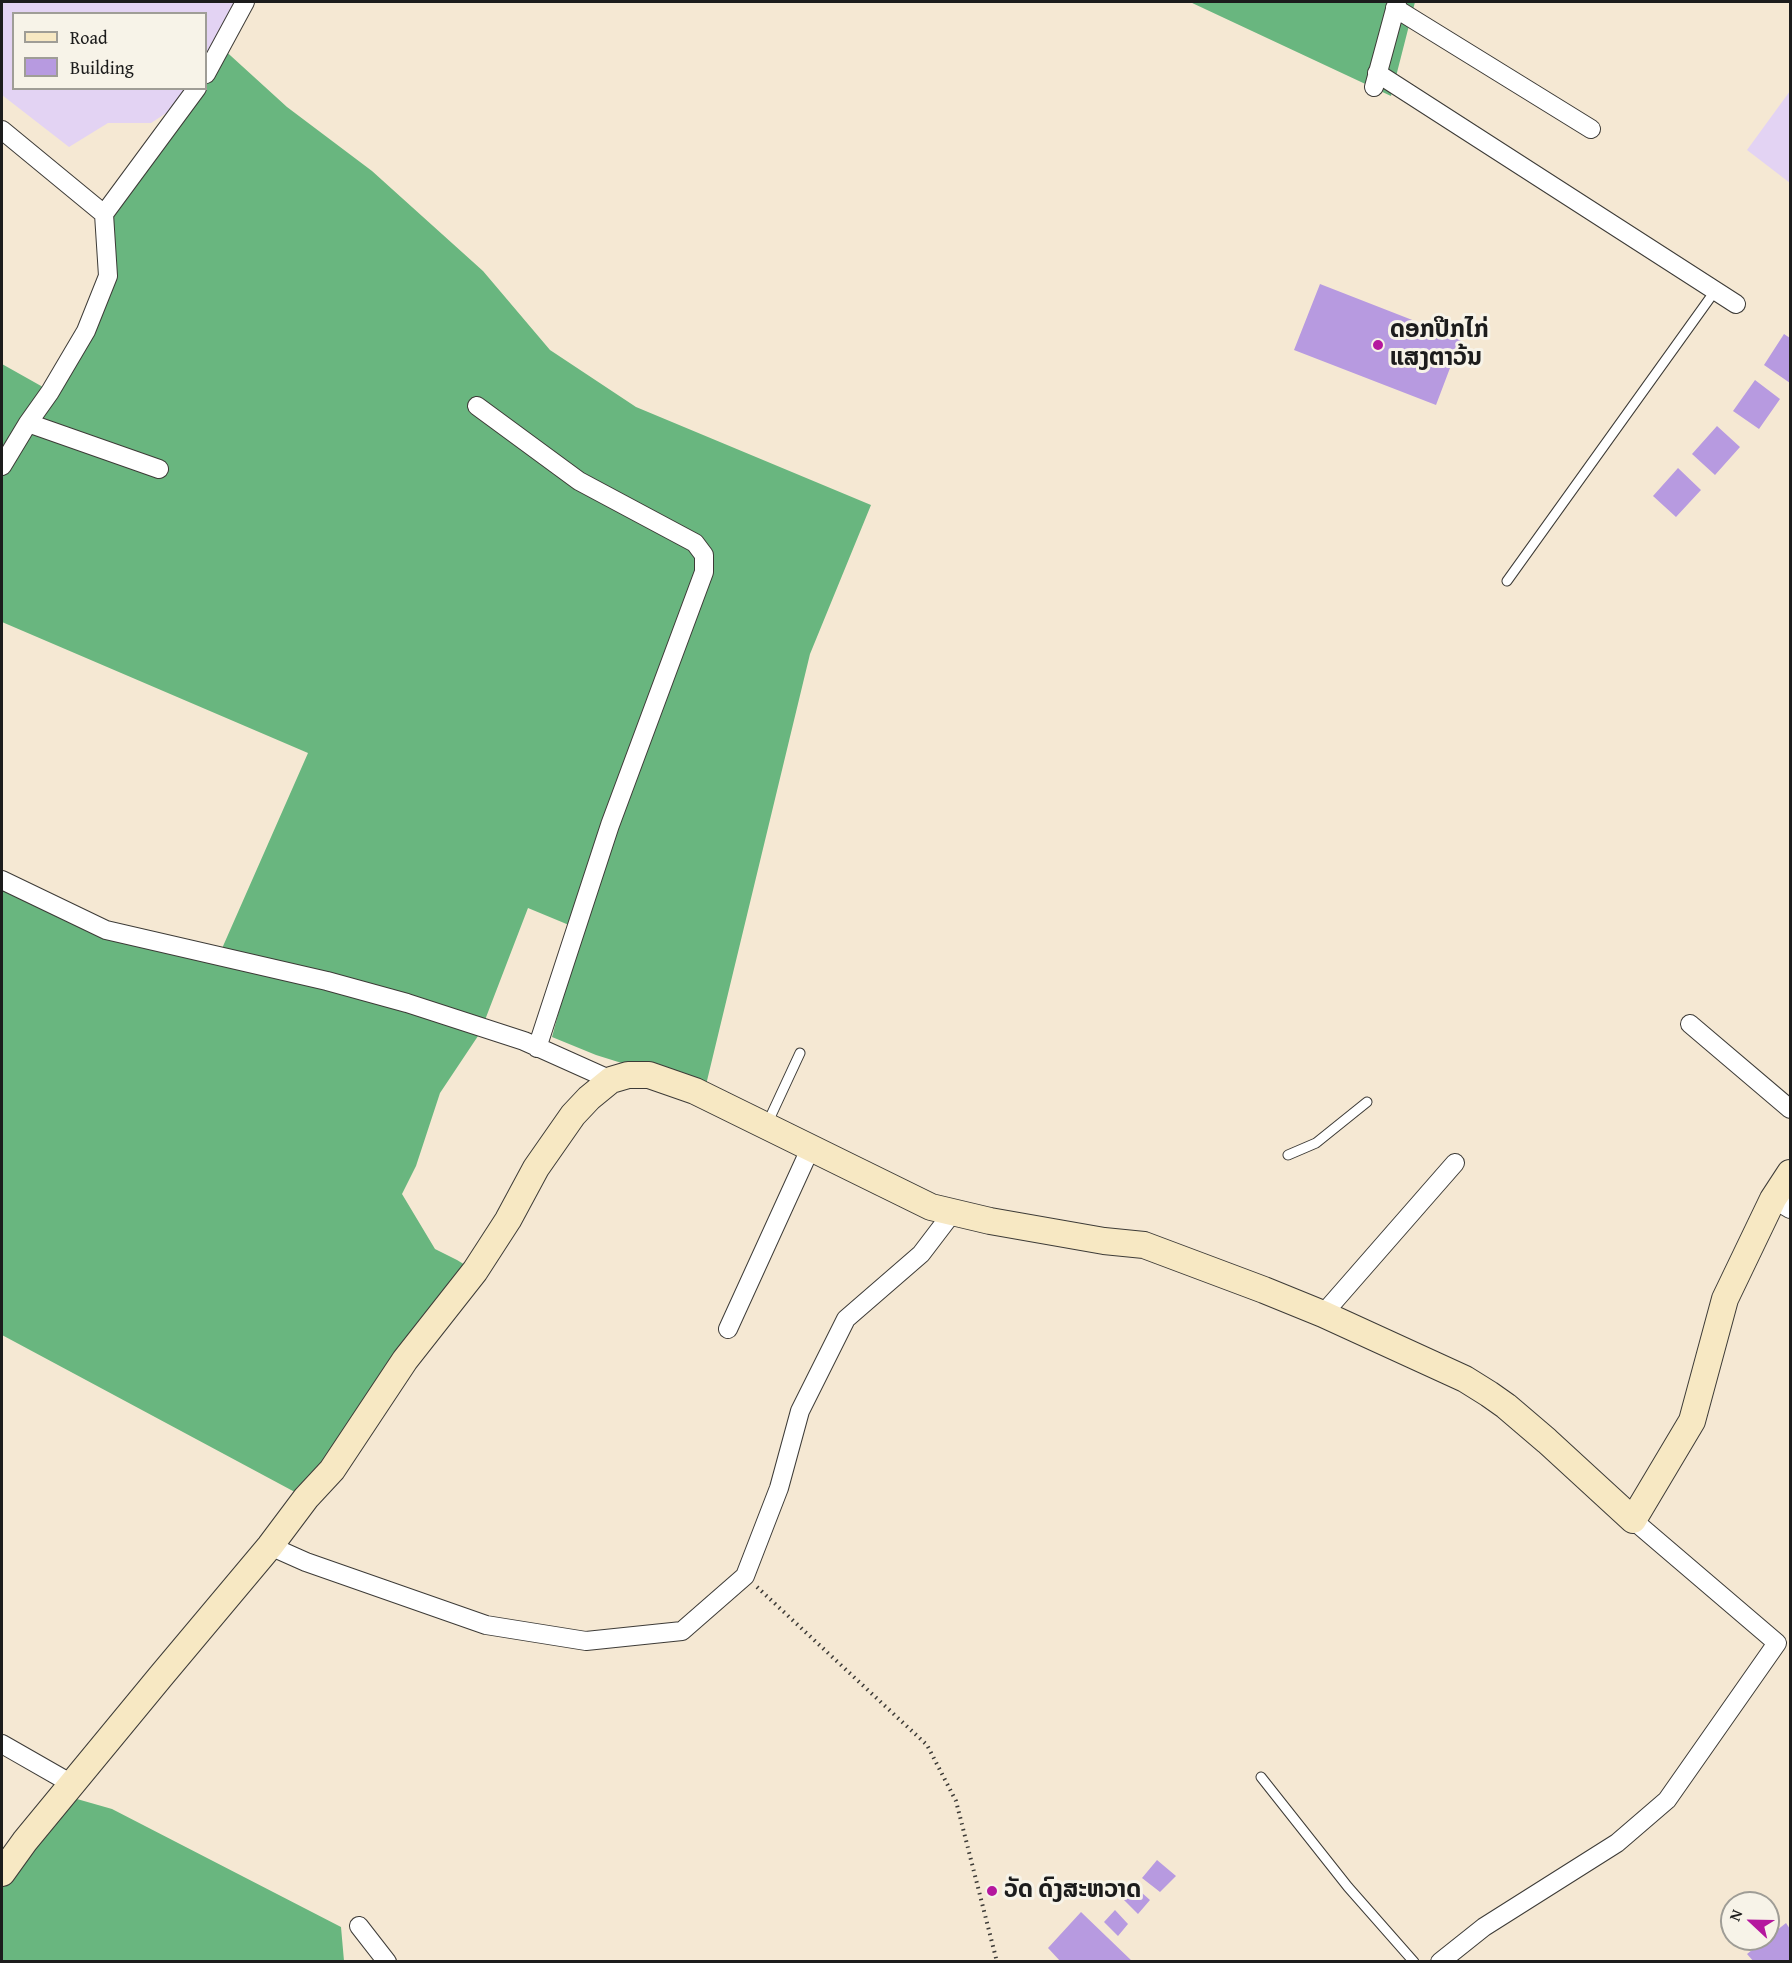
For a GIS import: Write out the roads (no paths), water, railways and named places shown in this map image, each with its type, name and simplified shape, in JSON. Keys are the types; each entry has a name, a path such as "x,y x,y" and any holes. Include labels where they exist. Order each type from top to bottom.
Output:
{"street":[{"path":"207,72 244,2"},
{"path":"1591,129 1396,5 1375,80 1736,304"},
{"path":"2,466 86,331 108,276 104,214 196,90"},
{"path":"2,130 104,214"},
{"path":"477,406 579,481 695,543 704,555 704,572 610,825 537,1048"},
{"path":"28,423 159,469"},
{"path":"2,880 106,930 327,981 407,1003 524,1041 611,1080"},
{"path":"1690,1024 1791,1109"},
{"path":"2,1873 72,1784 270,1546 306,1498 332,1470 405,1360 475,1271 508,1220 536,1168 573,1115 611,1080 628,1075 649,1075 694,1091 931,1207 990,1221 1104,1241 1144,1245 1323,1314 1465,1379 1506,1406 1633,1520 1784,1648 1667,1800 1617,1844 1484,1927 1440,1962"},
{"path":"728,1329 811,1147"},
{"path":"1323,1314 1455,1164"},
{"path":"1633,1520 1692,1421 1725,1299 1782,1204 1791,1173"},
{"path":"270,1546 306,1562 486,1625 586,1641 682,1631 745,1576 779,1488 800,1411 846,1318 921,1254 953,1212"},
{"path":"2,1744 72,1784"},
{"path":"359,1926 387,1962"}],"lane":[{"path":"1507,581 1715,291"},
{"path":"766,1125 800,1053"},
{"path":"1288,1155 1316,1143 1367,1102"},
{"path":"1261,1777 1348,1887 1414,1962"}],"place":[{"name":"ດອກປີກໄກ່ ແສງຕາວ້ນ","path":"1378,345"},
{"name":"ວັດ ດົງສະຫວາດ","path":"992,1891"}]}
